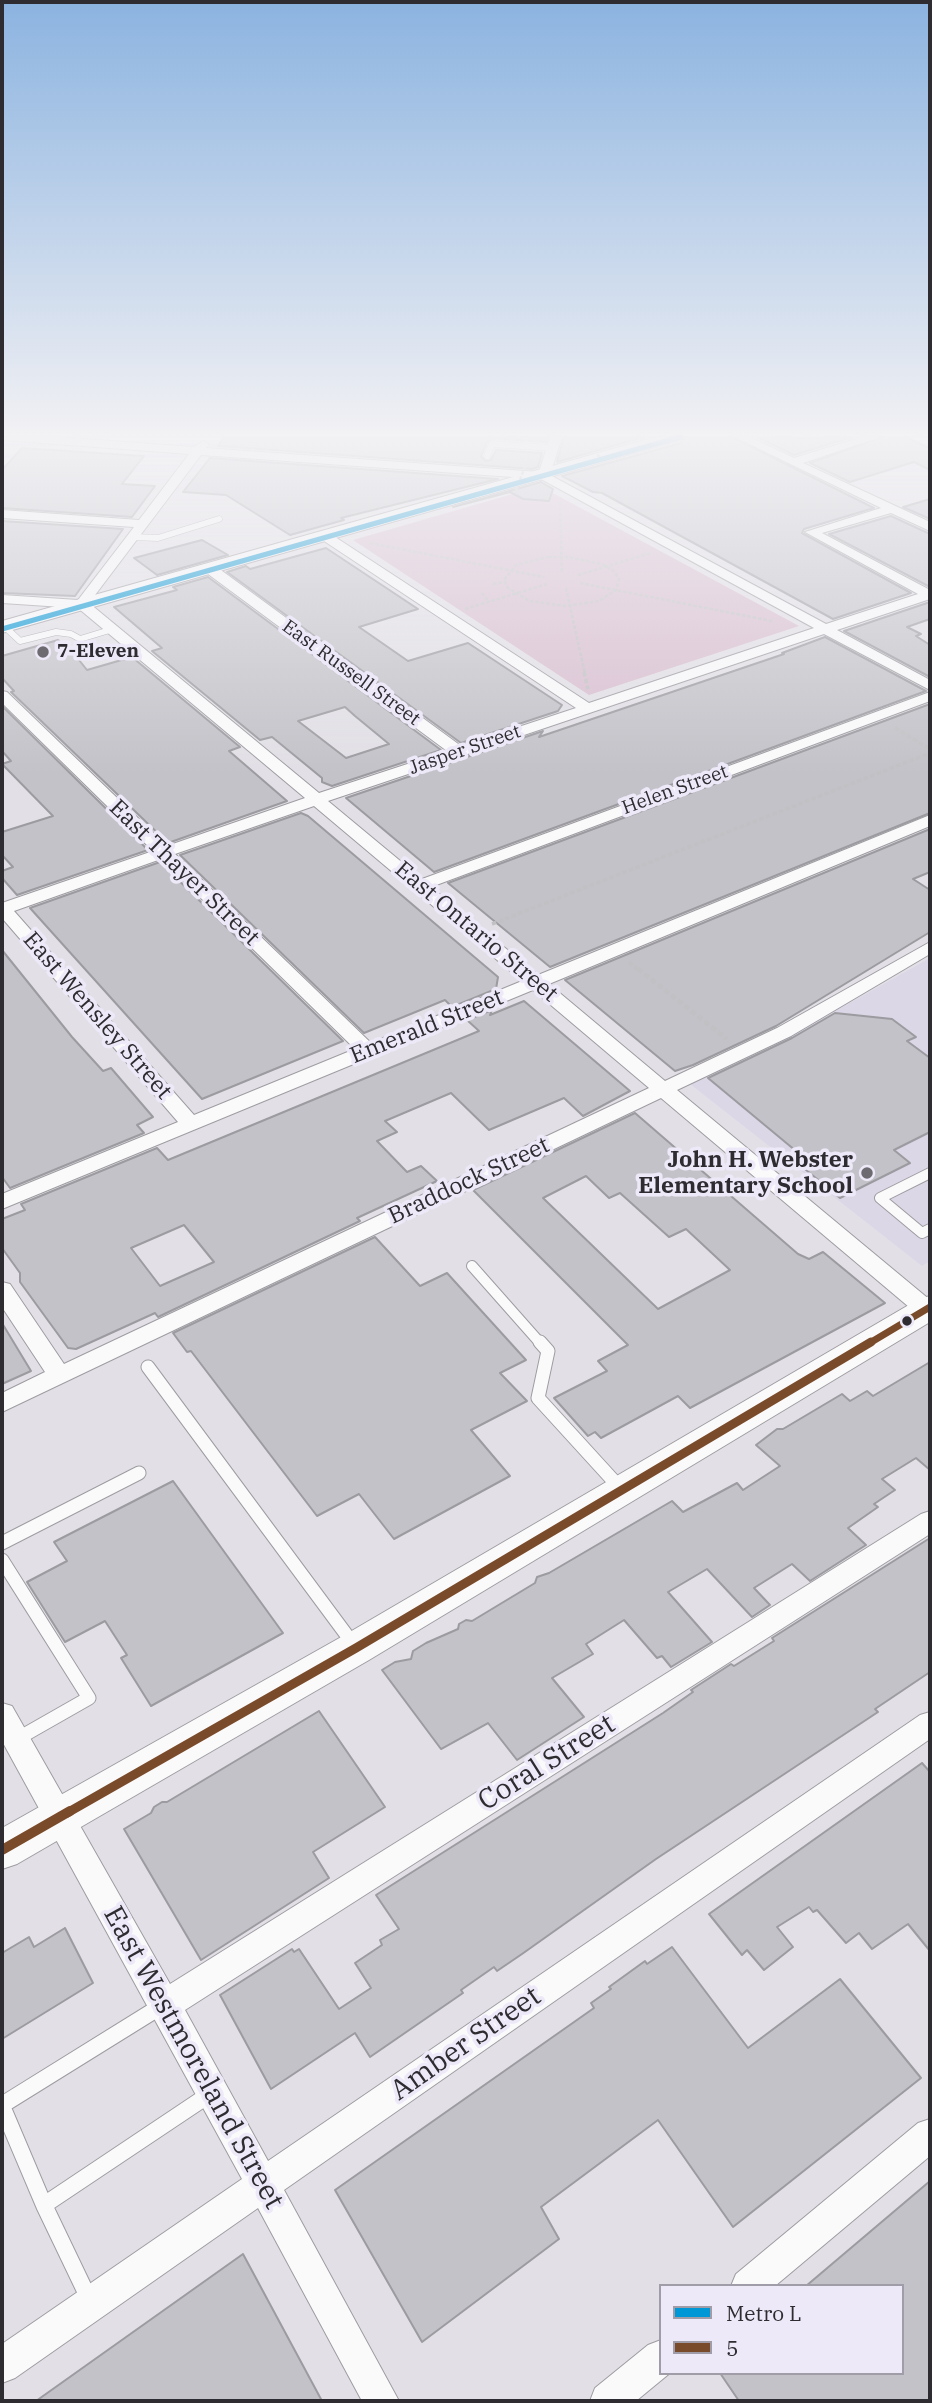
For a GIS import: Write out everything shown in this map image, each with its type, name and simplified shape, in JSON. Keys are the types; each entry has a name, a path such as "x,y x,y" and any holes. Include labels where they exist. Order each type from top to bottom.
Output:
{"street":[{"path":"82,604 124,549"},
{"path":"3,627 277,549"},
{"path":"345,549 589,709"},
{"path":"679,549 930,686"},
{"path":"844,549 930,594"},
{"name":"East Russell Street","path":"209,568 459,752"},
{"name":"Jasper Street","path":"2,909 318,799 930,594"},
{"path":"2,599 82,604"},
{"name":"East Ontario Street","path":"82,604 929,1309"},
{"name":"East Thayer Street","path":"2,695 368,1050"},
{"name":"Helen Street","path":"420,885 930,696"},
{"name":"Emerald Street","path":"2,1202 930,820"},
{"name":"East Wensley Street","path":"2,909 191,1124"},
{"name":"Braddock Street","path":"2,1403 784,1032 930,947"},
{"path":"2,1290 59,1375"},
{"path":"2,1850 356,1647 929,1309"},
{"name":"Coral Street","path":"164,2005 930,1521"},
{"name":"Amber Street","path":"2,2365 930,1724"},
{"name":"East Westmoreland Street","path":"8,1728 213,2092 382,2401"},
{"path":"750,2284 930,2135"},
{"path":"608,2401 659,2360"}],"lane":[{"path":"3,627 20,641 56,632 71,634 80,639 113,629"},
{"path":"930,1173 880,1198 922,1233 930,1229"},
{"path":"472,1266 548,1351 538,1398 622,1490"},
{"path":"148,1367 356,1647"},
{"path":"2,1543 139,1473"},
{"path":"2,1560 89,1698 8,1728"},
{"path":"91,2303 44,2205 2,2106 164,2005"},
{"path":"44,2205 213,2092"}],"path":[{"path":"401,549 544,578"},
{"path":"561,549 562,572"},
{"path":"578,575 660,551"},
{"path":"561,557 586,559 614,571 619,579 616,590 599,601 570,605 546,604 515,594 505,582 510,571 530,560 561,557"},
{"path":"493,584 505,582"},
{"path":"580,583 773,621"},
{"path":"471,618 461,611 547,584"},
{"path":"566,587 589,695 579,688"},
{"path":"482,593 489,602"},
{"path":"874,716 930,751"},
{"path":"475,931 930,751"},
{"path":"615,950 742,1051"}],"shaded area":[{"path":"367,549 657,549 799,626 589,695"},
{"name":"John H. Webster Elementary School","path":"930,958 930,1261 922,1266 690,1084 796,1033"}],"building":[{"path":"2,549 109,549 75,596 2,593"},
{"path":"167,549 218,549 228,555 157,575 134,558"},
{"path":"328,549 418,609 359,627 408,661 468,643 562,705 558,711 461,743 227,572 246,566 250,569"},
{"path":"705,549 831,549 911,593 833,619"},
{"path":"858,549 930,549 930,587"},
{"path":"208,577 441,750 332,786 322,782 322,778 272,737 260,740 152,651 162,648 114,607 177,590 173,587","holes":["345,707 389,744 346,758 298,721"]},
{"path":"930,602 930,619 907,627 921,634 916,636 930,645 930,677 844,631"},
{"path":"825,637 926,691 434,872 346,798 543,731 539,737 784,654 782,653"},
{"path":"58,640 87,670 132,657 240,747 229,751 287,801 168,843 11,692 14,691 2,678 2,656"},
{"path":"930,704 930,813 550,967 448,883"},
{"path":"2,706 148,850 17,895 2,878 2,871 13,867 2,855 2,832 53,816 2,764 11,761 2,751"},
{"path":"301,813 308,816 498,977 496,989 452,1007 445,1000 364,1033 180,855"},
{"path":"930,829 930,872 913,879 930,890 930,932 776,1026 693,1065 675,1071 565,980"},
{"path":"160,862 343,1041 202,1099 30,908"},
{"path":"2,950 72,1037 103,1071 111,1068 153,1117 137,1125 144,1133 10,1188 2,1177"},
{"path":"524,1001 630,1091 583,1116 564,1098 489,1130 451,1093 385,1121 397,1132 377,1141 407,1172 421,1166 437,1181 357,1218 360,1221 158,1317 155,1313 76,1349 68,1348 20,1282 20,1273 2,1248 2,1219 25,1210 21,1204 157,1148 168,1160 479,1031 467,1020 492,1010 490,1015","holes":["184,1225 214,1262 160,1286 131,1248"]},
{"name":"John H. Webster Elementary School","path":"835,1013 892,1019 916,1037 907,1041 930,1058 930,1132 894,1150 910,1163 840,1198 794,1160 802,1156 708,1078 792,1038"},
{"path":"635,1113 798,1254 809,1259 823,1252 885,1303 690,1408 678,1396 601,1438 595,1432 588,1436 554,1398 607,1371 598,1361 628,1345 473,1190","holes":["586,1176 609,1198 620,1193 669,1237 686,1229 730,1270 658,1309 543,1198"]},
{"path":"375,1237 420,1286 447,1273 526,1360 500,1373 527,1401 471,1430 510,1476 394,1539 359,1494 317,1516 191,1351 187,1352 173,1333"},
{"path":"2,1323 31,1371 2,1384"},
{"path":"930,1362 930,1470 916,1458 882,1479 895,1490 874,1504 878,1507 848,1528 866,1545 810,1581 792,1564 754,1588 770,1605 752,1617 707,1569 668,1592 712,1642 671,1667 662,1656 657,1658 624,1620 586,1644 593,1654 552,1678 584,1717 517,1760 488,1723 441,1749 382,1670 395,1662 411,1659 413,1651 426,1643 458,1629 459,1624 466,1620 472,1621 535,1583 537,1577 549,1573 672,1501 683,1512 737,1483 743,1490 780,1466 756,1445 777,1429 783,1429 842,1394 850,1401 867,1391 873,1396"},
{"path":"173,1481 283,1633 151,1706 121,1658 127,1655 105,1621 65,1642 27,1582 67,1561 54,1542"},
{"path":"930,1538 930,1672 875,1709 878,1712 656,1859 497,1971 494,1967 461,1990 463,1993 370,2057 355,2033 271,2089 220,1995 292,1949 294,1952 299,1949 339,2009 371,1988 355,1963 382,1945 380,1940 399,1929 376,1895 663,1713 693,1692 691,1690 774,1641 772,1638"},
{"path":"319,1711 385,1807 313,1852 329,1878 201,1960 124,1829 151,1813 154,1807 162,1802 167,1802"},
{"path":"922,1763 930,1772 930,1951 908,1924 872,1949 859,1933 846,1943 817,1910 813,1912 809,1907 777,1927 793,1947 764,1970 747,1950 742,1955 709,1914"},
{"path":"65,1928 93,1983 2,2039 2,1953 29,1937 34,1947"},
{"path":"672,1947 748,2048 840,1979 921,2078 733,2227 658,2120 541,2207 559,2239 422,2342 335,2190 594,2008 591,2003 645,1961 647,1964"},
{"path":"930,2181 930,2401 739,2401 721,2375 904,2375 904,2284 808,2284"},
{"path":"243,2254 322,2401 36,2401"}],"metro line":[{"name":"L","path":"2,629 284,549"}],"transit line":[{"name":"5","path":"2,1850 356,1648 930,1307"}],"place":[{"name":"7-Eleven","path":"43,652"},
{"name":"John H. Webster Elementary School","path":"867,1173"}]}
